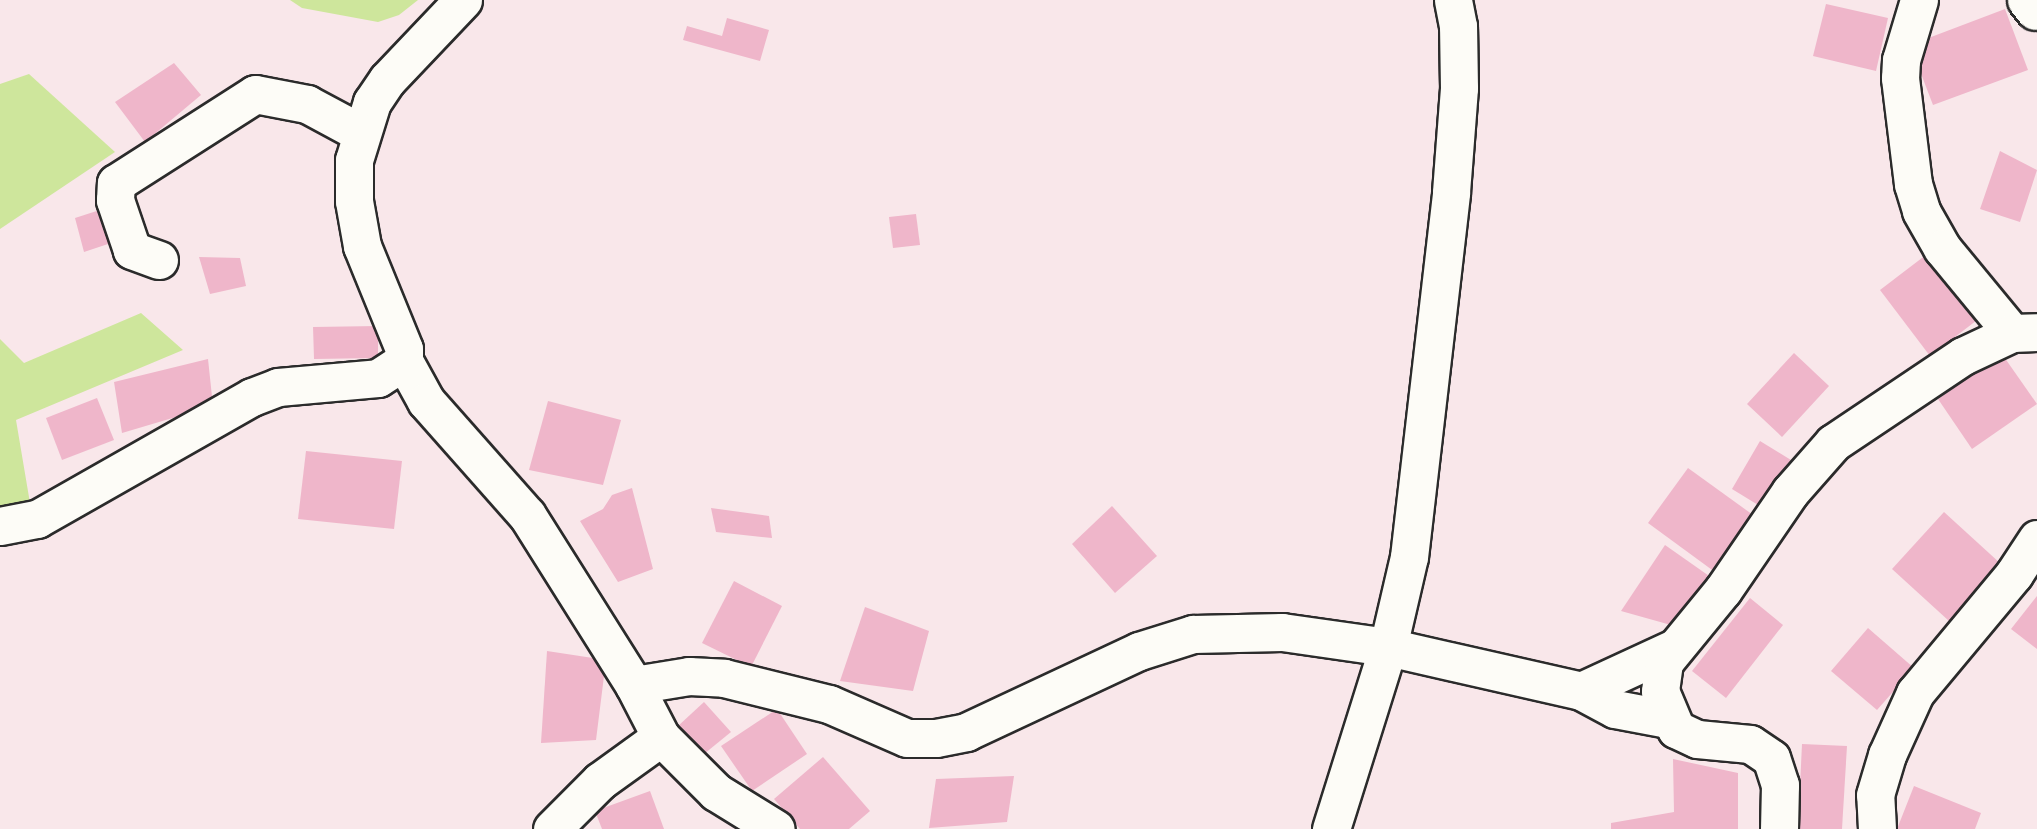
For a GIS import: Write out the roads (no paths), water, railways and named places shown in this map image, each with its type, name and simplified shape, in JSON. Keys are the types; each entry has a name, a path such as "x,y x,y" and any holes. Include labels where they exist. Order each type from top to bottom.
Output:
{"street":[{"path":"463,0 387,80 372,102 354,160 356,213 362,246 404,349 404,361 426,401 527,514 634,685 662,737 716,792 776,829"},
{"path":"1331,829 1388,647 1409,557 1434,370 1459,88 1458,26 1453,0"},
{"path":"1779,829 1780,785 1771,758 1750,744 1697,739 1676,729 1668,719 1660,691 1661,674 1674,648 1723,590 1790,492 1833,443 1963,356 2024,333 1942,248 1921,211 1913,184 1900,78 1901,60 1919,0"},
{"path":"159,260 132,250 116,200 116,183 220,116 255,94 307,104 361,132"},
{"path":"0,526 37,519 252,397 278,387 378,378 404,361"},
{"path":"1877,829 1875,795 1887,755 1915,693 2014,574 2037,539"},
{"path":"634,685 689,676 724,678 819,701 907,738 936,738 966,732 1139,651 1193,634 1282,632 1388,647 1581,691 1615,709 1668,719"},
{"path":"1581,691 1674,648"},
{"path":"552,829 600,781 662,737"}]}
